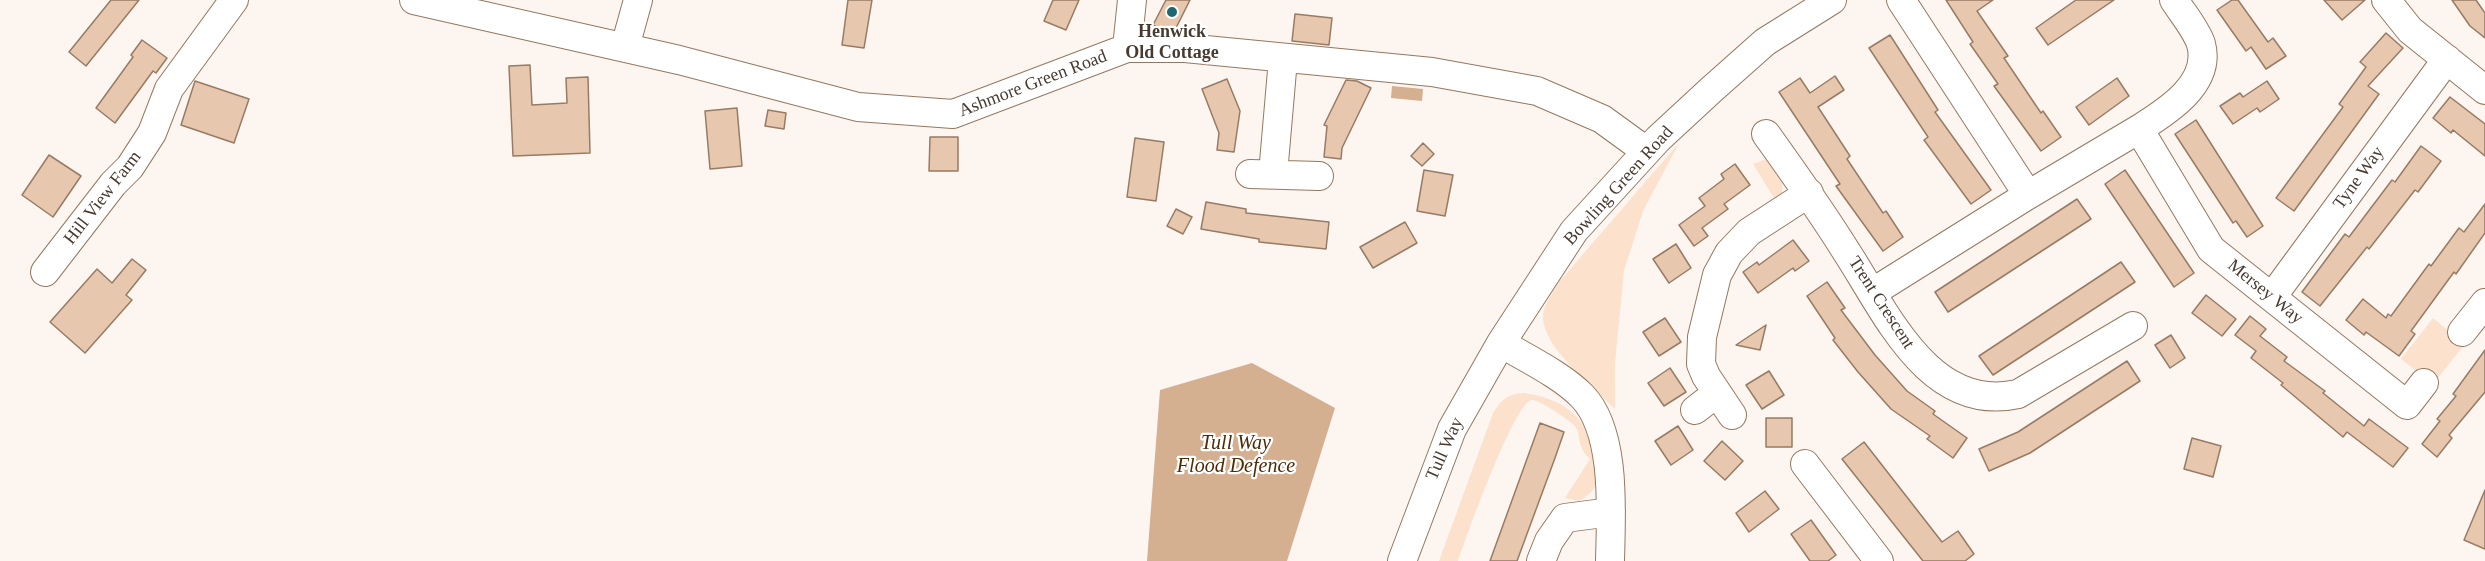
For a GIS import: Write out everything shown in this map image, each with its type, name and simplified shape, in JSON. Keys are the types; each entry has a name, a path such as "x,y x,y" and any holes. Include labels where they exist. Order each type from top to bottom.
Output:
{"street":[{"name":"Hill View Farm","path":"45,272 113,184 130,167 152,133 169,89 234,0"},
{"name":"Ashmore Green Road","path":"414,0 625,47 858,107 953,114 1127,48 1185,48 1432,72 1538,92 1602,119 1646,152"},
{"path":"625,47 638,0"},
{"path":"1127,48 1132,0"},
{"name":"Bowling Green Road","path":"1501,343 1574,231 1646,152 1765,42 1832,0"},
{"path":"1901,0 2028,195"},
{"path":"1873,292 2177,104 2197,75 2202,61 2201,46 2197,35 2174,0"},
{"path":"2386,0 2410,30 2485,90"},
{"name":"Tyne Way","path":"2272,297 2446,58"},
{"path":"1283,59 1262,174 1319,177"},
{"name":"Mersey Way","path":"2139,129 2211,249 2407,405 2424,383"},
{"name":"Trent Crescent","path":"1766,134 1809,193 1896,331 1916,357 1955,387 1984,397 2001,398 2018,394 2133,326"},
{"path":"1715,406 1701,364 1701,350 1702,337 1722,264 1749,232 1809,193"},
{"path":"2462,332 2485,303"},
{"path":"1501,343 1568,385 1591,407 1598,421 1604,444 1611,512 1610,561"},
{"name":"Tull Way","path":"1402,561 1452,429 1501,343"},
{"path":"1808,481 1879,561"},
{"path":"1541,561 1552,536 1566,518 1611,512"}],"shaded area":[{"path":"1679,143 1643,211 1624,271 1615,363 1615,409 1572,367 1552,343 1543,319 1544,309 1559,282"},
{"path":"1766,159 1783,177 1782,196 1777,203 1753,164"},
{"path":"2433,318 2465,344 2433,384 2401,359"},
{"path":"1524,393 1558,403 1570,410 1580,421 1595,455 1597,481 1595,487 1579,501 1565,498 1590,459 1585,454 1575,426 1548,407 1532,400 1524,406 1503,445 1458,561 1439,561 1493,413 1506,398"}],"water":[{"path":"1392,86 1423,89 1422,101 1391,98"},
{"name":"Tull Way Flood Defence","path":"1252,363 1335,408 1287,561 1147,561 1160,390"}],"building":[{"path":"111,0 139,0 86,66 69,52"},
{"path":"848,0 872,0 864,48 842,45"},
{"path":"1053,0 1079,0 1066,30 1044,21"},
{"name":"Henwick Old Cottage","path":"1166,0 1190,0 1174,32 1167,32 1153,25"},
{"path":"1946,0 1993,0 1977,11 2008,56 2004,58 2041,113 2043,111 2061,137 2041,151 1994,86 1998,84 1970,44 1973,42"},
{"path":"2076,0 2114,0 2048,45 2036,28"},
{"path":"2232,0 2238,0 2268,42 2273,38 2286,56 2266,69 2251,47 2246,51 2217,10"},
{"path":"2324,0 2365,0 2342,20"},
{"path":"2452,0 2476,0 2485,13 2485,38 2470,26"},
{"path":"1295,14 1332,18 1329,45 1292,41"},
{"path":"2386,33 2403,48 2368,86 2379,94 2294,211 2276,198 2343,107 2339,104 2366,67 2360,62"},
{"path":"1890,35 1938,110 1935,112 1991,190 1971,204 1924,140 1928,137 1869,48"},
{"path":"142,40 167,58 156,73 153,71 115,123 96,108 133,57 131,55"},
{"path":"530,65 532,105 567,103 566,78 588,77 590,153 513,156 509,66"},
{"path":"1835,76 1844,90 1818,107 1850,156 1847,159 1883,213 1886,211 1903,237 1883,251 1836,186 1840,184 1779,92 1800,78 1810,93"},
{"path":"2117,78 2129,96 2089,125 2076,107"},
{"path":"1227,79 1240,111 1234,152 1217,150 1219,133 1202,89"},
{"path":"1346,80 1357,81 1371,88 1342,148 1341,159 1324,157 1327,126 1324,125"},
{"path":"195,81 249,99 234,143 181,125"},
{"path":"2267,81 2279,99 2260,112 2257,108 2233,124 2220,106 2240,93 2243,97"},
{"path":"2450,97 2485,124 2485,156 2453,130 2451,133 2433,118"},
{"path":"737,108 742,166 710,169 705,111"},
{"path":"768,110 786,113 784,129 765,126"},
{"path":"2196,120 2263,226 2247,237 2236,221 2233,223 2175,134"},
{"path":"930,137 958,137 958,171 929,171"},
{"path":"1135,138 1164,142 1156,201 1127,197"},
{"path":"1423,143 1434,154 1422,166 1411,156"},
{"path":"2421,146 2441,161 2418,192 2415,190 2320,306 2302,292 2345,234 2349,237 2392,180 2395,182"},
{"path":"49,155 81,176 53,217 22,195"},
{"path":"1735,164 1750,185 1724,204 1728,209 1702,228 1708,236 1694,246 1679,225 1705,206 1699,198 1724,179 1721,174"},
{"path":"1424,170 1453,175 1445,216 1417,211"},
{"path":"2125,170 2194,273 2174,287 2105,184"},
{"path":"2077,199 2091,219 1948,312 1935,292"},
{"path":"1206,202 1246,209 1246,213 1329,222 1326,249 1259,242 1259,239 1201,229"},
{"path":"2485,204 2485,233 2411,331 2415,334 2399,356 2366,332 2364,335 2346,320 2363,299 2386,318 2388,314 2391,316 2459,228 2464,232"},
{"path":"1176,209 1192,217 1183,234 1167,226"},
{"path":"1405,222 1417,243 1373,268 1360,247"},
{"path":"1793,240 1809,261 1795,271 1793,268 1758,293 1743,272 1757,262 1759,265"},
{"path":"1676,244 1691,268 1669,283 1653,259"},
{"path":"132,259 146,270 126,295 132,300 85,353 50,322 97,269 112,283"},
{"path":"2121,262 2135,282 1993,375 1979,356"},
{"path":"1827,282 1845,308 1841,310 1875,355 1907,391 1935,411 1933,414 1967,438 1953,458 1927,439 1930,436 1891,409 1833,340 1835,338 1807,296"},
{"path":"2206,295 2236,319 2222,336 2192,313"},
{"path":"2250,316 2266,329 2260,336 2287,357 2284,361 2325,391 2323,393 2364,426 2369,419 2408,448 2393,467 2347,432 2343,437 2281,385 2283,383 2251,358 2256,351 2235,335"},
{"path":"1665,318 1681,342 1659,356 1643,332"},
{"path":"1766,325 1760,350 1736,345"},
{"path":"2171,335 2185,358 2170,368 2155,345"},
{"path":"2485,350 2485,392 2449,435 2452,438 2437,457 2422,444 2440,421 2437,419 2456,396 2453,394"},
{"path":"2127,361 2140,381 2030,453 1989,471 1979,449 2018,432"},
{"path":"1670,368 1686,392 1664,406 1648,383"},
{"path":"1769,371 1784,395 1762,409 1746,385"},
{"path":"1766,418 1792,418 1792,447 1766,447"},
{"path":"1540,423 1564,432 1555,458 1517,561 1490,561"},
{"path":"1678,426 1693,450 1671,465 1655,441"},
{"path":"2192,438 2221,446 2213,477 2184,469"},
{"path":"1722,441 1743,461 1725,480 1704,461"},
{"path":"1864,442 1942,542 1958,531 1974,554 1965,561 1923,561 1842,459"},
{"path":"2485,490 2485,549 2464,540"},
{"path":"1765,491 1779,509 1749,532 1736,513"},
{"path":"1811,520 1836,555 1828,561 1810,561 1791,534"}],"place":[{"name":"Henwick Old Cottage","path":"1172,12"}]}
